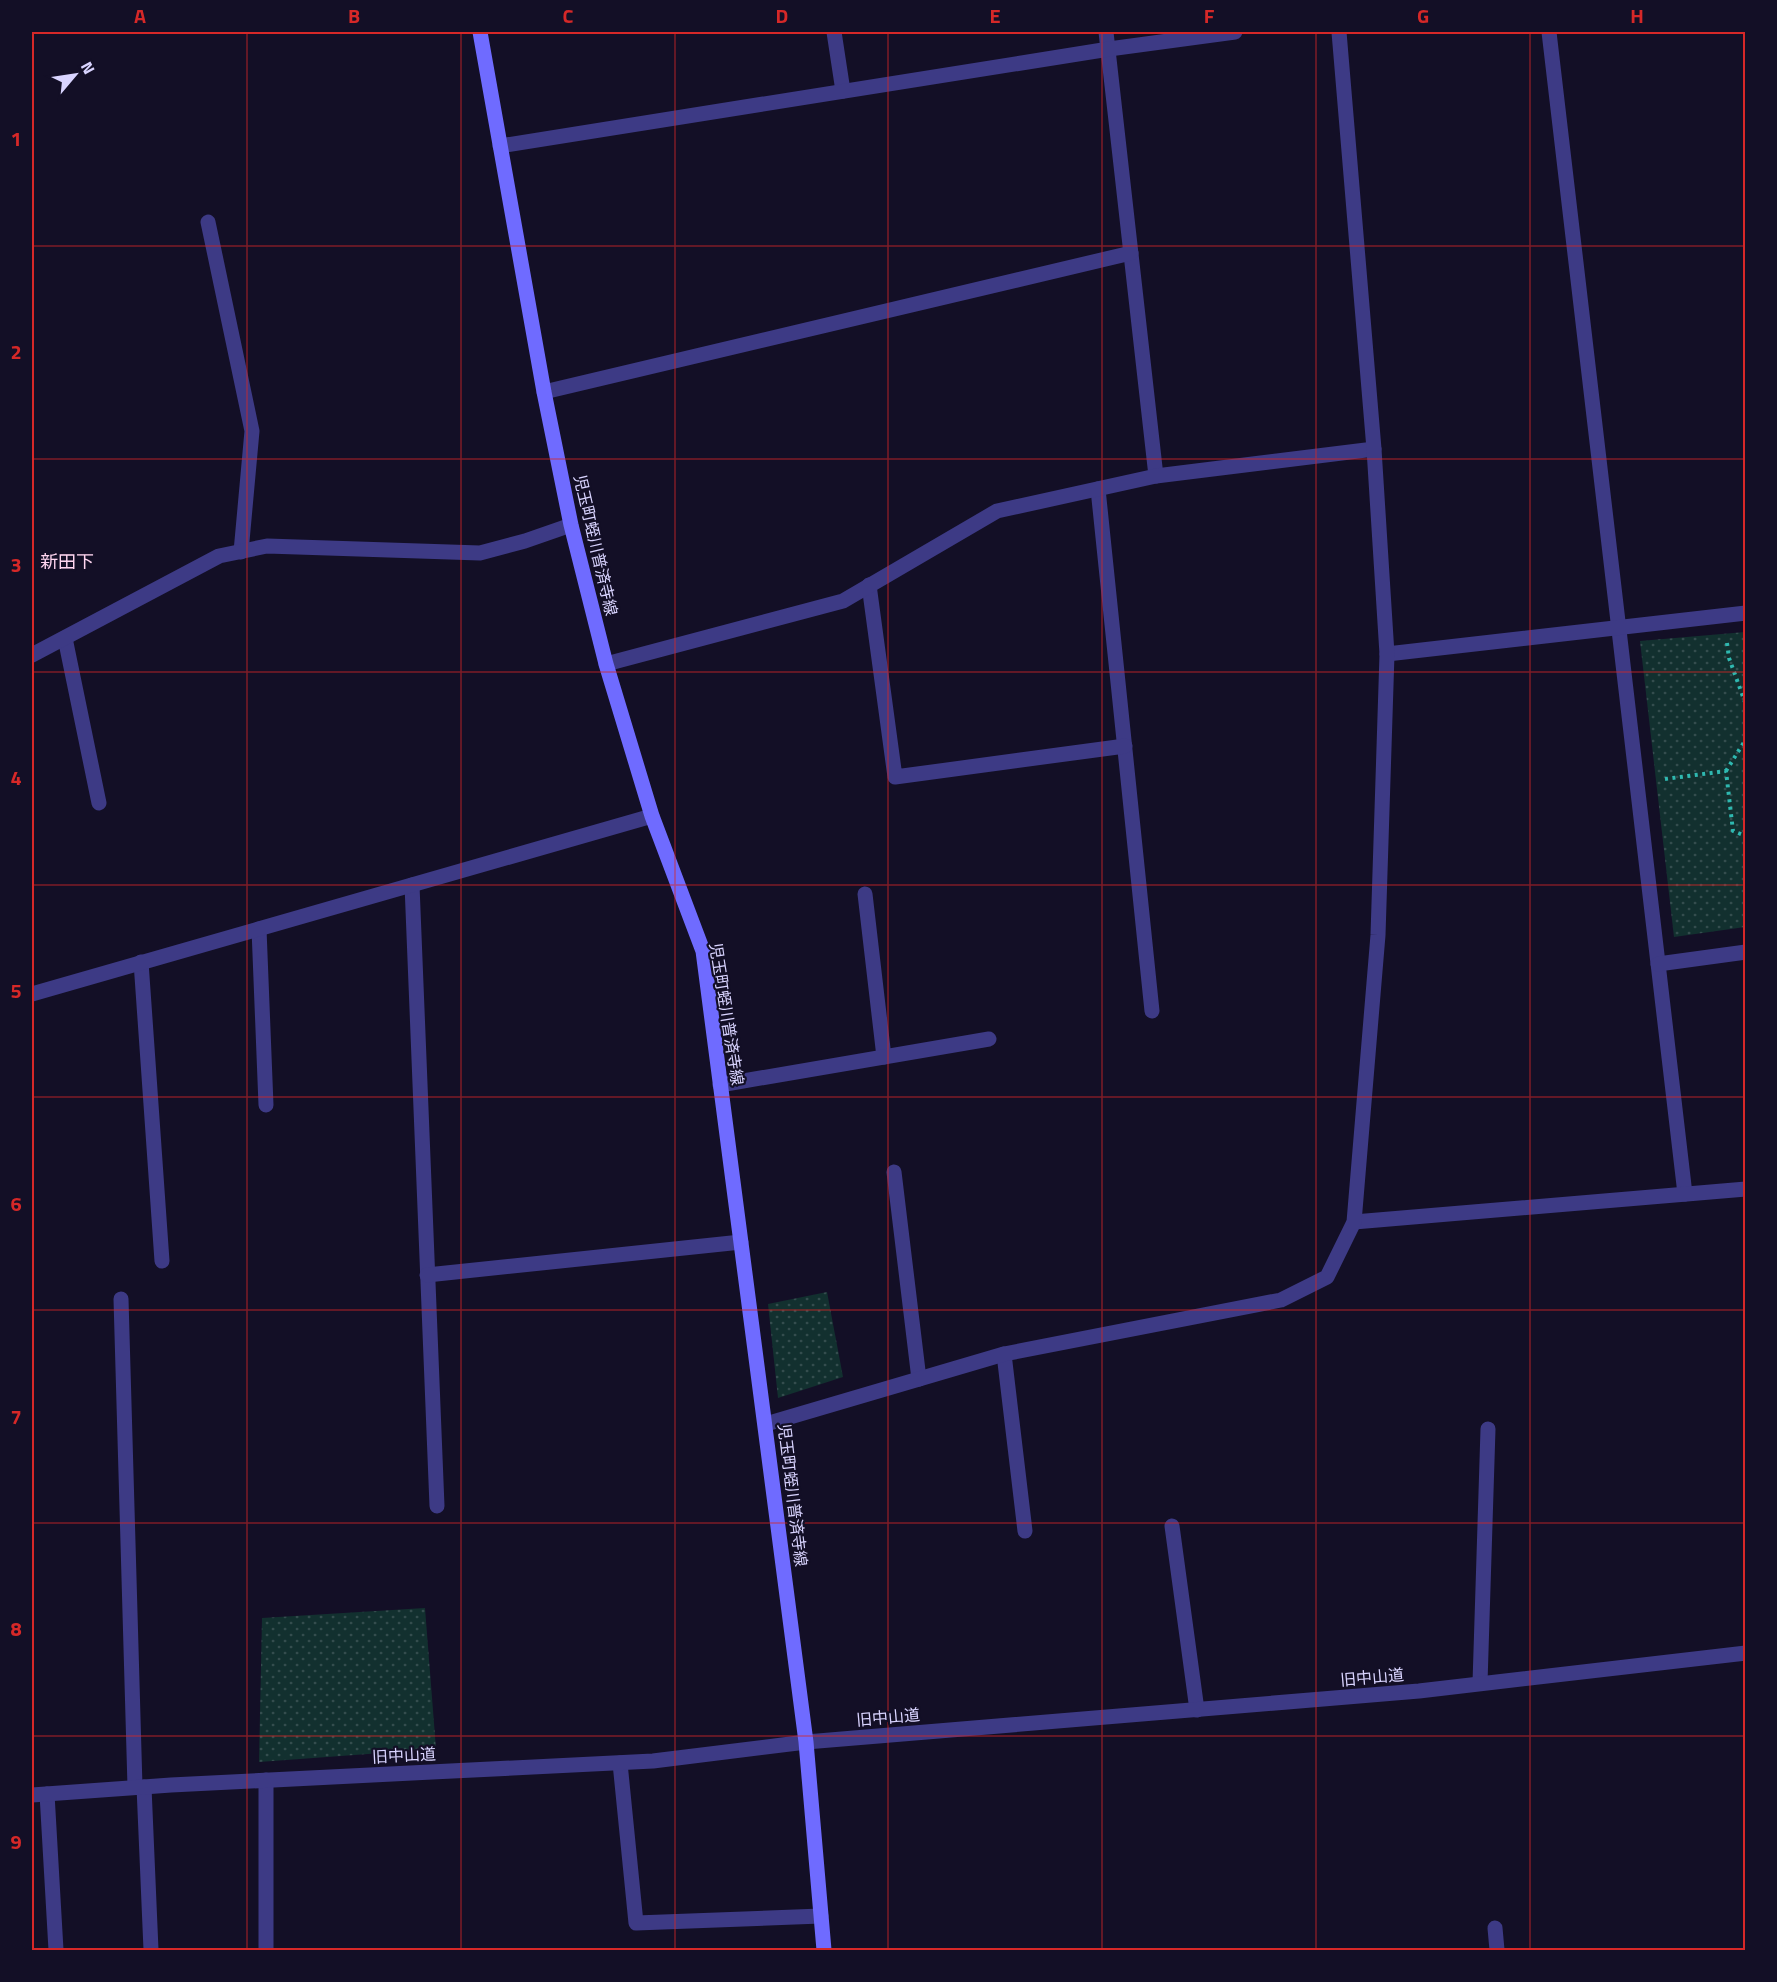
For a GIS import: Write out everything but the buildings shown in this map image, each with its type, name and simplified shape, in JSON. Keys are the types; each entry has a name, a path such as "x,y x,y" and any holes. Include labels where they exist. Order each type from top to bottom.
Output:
{"main road":[{"name":"児玉町蛭川普済寺線","path":"480,32 544,392 571,525 606,664 652,816 702,951 806,1742 824,1950"}],"street":[{"path":"834,32 843,91"},
{"path":"1106,32 1156,476"},
{"path":"500,146 1108,49 1235,32"},
{"path":"766,1424 1004,1354 1281,1300 1328,1277 1354,1222 1378,935 1388,654 1374,449 1339,32"},
{"path":"1550,32 1685,1194"},
{"path":"208,222 252,431 242,552"},
{"path":"544,392 1131,253"},
{"path":"606,664 843,601 997,511 1156,476 1374,449"},
{"path":"1098,489 1152,1011"},
{"path":"32,651 65,638 219,556 267,546 480,553 525,542 571,525"},
{"path":"869,585 895,777 1125,746"},
{"path":"1388,654 1746,613"},
{"path":"65,638 99,803"},
{"path":"32,994 652,816"},
{"path":"412,885 437,1506"},
{"path":"865,894 884,1057"},
{"path":"259,929 266,1106"},
{"path":"1658,963 1746,952"},
{"path":"141,962 162,1261"},
{"path":"720,1085 989,1039"},
{"path":"894,1172 919,1379"},
{"path":"1354,1222 1746,1189"},
{"path":"427,1275 741,1242"},
{"path":"121,1299 139,1787 151,1950"},
{"path":"1004,1354 1025,1531"},
{"path":"1480,1683 1488,1429"},
{"path":"1172,1526 1197,1710"},
{"name":"旧中山道","path":"32,1795 266,1780 653,1761 806,1742 1419,1691 1746,1653"},
{"path":"620,1763 636,1923 821,1916"},
{"path":"266,1780 266,1950"},
{"path":"47,1794 56,1950"},
{"path":"1495,1928 1497,1950"}],"path":[{"path":"1723,616 1729,658 1746,705"},
{"path":"1746,740 1726,771 1733,831 1746,836"},
{"path":"1637,783 1726,771"}],"green space":[{"path":"1745,632 1745,927 1674,937 1640,641"},
{"path":"827,1292 843,1377 778,1398 768,1304"},
{"path":"425,1608 436,1749 259,1762 262,1618"}],"district":[{"name":"新田下","path":"67,562"}]}
